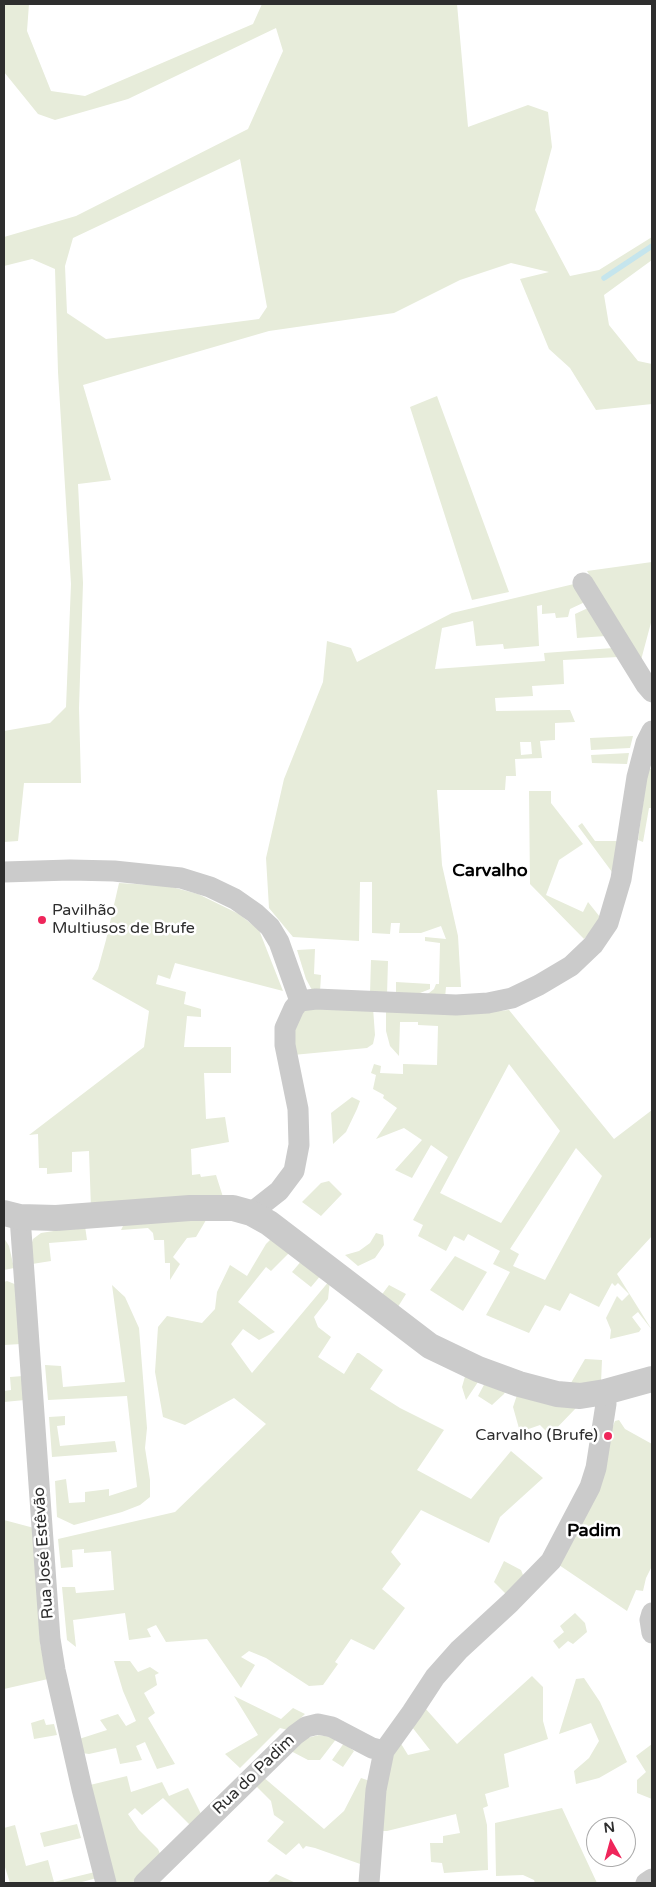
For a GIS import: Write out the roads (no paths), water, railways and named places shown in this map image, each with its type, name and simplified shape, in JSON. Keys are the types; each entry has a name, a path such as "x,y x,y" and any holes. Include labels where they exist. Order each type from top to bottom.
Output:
{"street":[{"path":"583,583 652,692"},
{"path":"251,1213 278,1191 294,1170 299,1144 298,1109 285,1045 285,1028 289,1015 300,1001 316,998 456,1005 488,1003 512,998 571,966 593,945 608,923 621,879 637,777 646,743 652,731"},
{"path":"4,872 114,871 181,878 210,887 235,899 255,913 270,927 279,942 300,1001"},
{"path":"12,1215 56,1218 214,1207 233,1208 251,1213 276,1229 430,1346 449,1357 486,1372 557,1394 580,1396 605,1392 652,1379"},
{"name":"Rua José Estêvão","path":"12,1215 50,1638 55,1670 80,1780 106,1883"},
{"path":"368,1883 376,1790 384,1751 435,1677 459,1650 510,1603 551,1561 590,1487 596,1468 606,1404 605,1392"},
{"path":"652,1613 650,1620 652,1633"},
{"name":"Rua do Padim","path":"144,1883 294,1735 306,1727 318,1724 332,1728 372,1748 384,1751"},
{"path":"646,1883 652,1879"}],"waterway":[{"path":"604,278 652,246"}],"place":[{"name":"Pavilhão Multiusos de Brufe","path":"42,920"},
{"name":"Carvalho (Brufe)","path":"608,1436"}],"district":[{"name":"Carvalho","path":"490,871"},
{"name":"Padim","path":"594,1531"}]}
